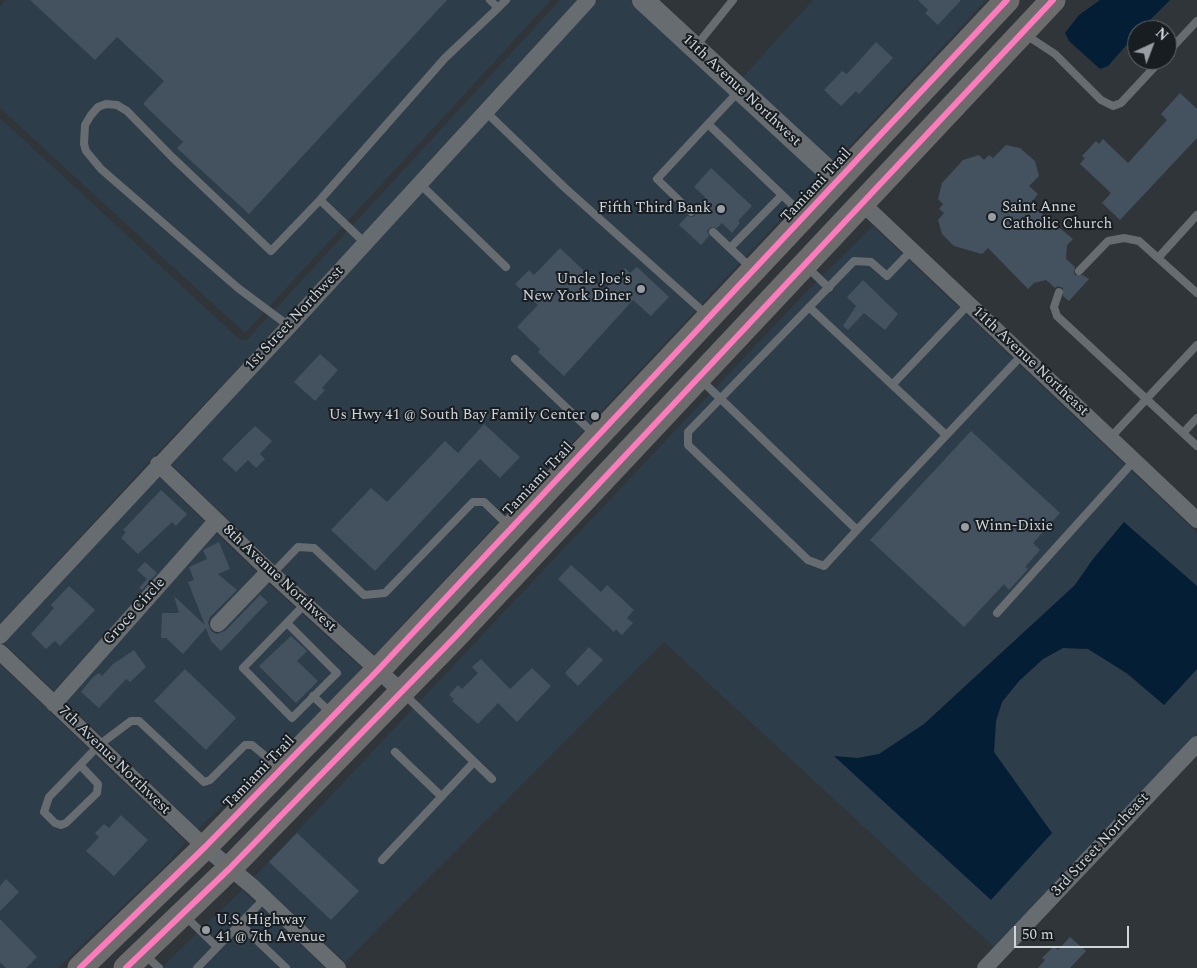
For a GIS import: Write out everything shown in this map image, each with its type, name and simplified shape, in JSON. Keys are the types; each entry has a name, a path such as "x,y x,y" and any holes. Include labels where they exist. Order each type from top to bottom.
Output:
{"main road":[{"name":"Tamiami Trail","path":"80,968 205,847 378,670 839,182 1007,0"},
{"path":"143,963 183,914 402,692 1053,0"},
{"path":"862,203 860,190 865,176 892,145 896,120"},
{"path":"835,232 835,213 843,198 843,191 839,182"}],"street":[{"name":"1st Street Northwest","path":"0,636 158,464 289,326 588,0"},
{"name":"11th Avenue Northwest","path":"643,0 839,182"},
{"name":"11th Avenue Northeast","path":"862,203 1197,520"},
{"name":"8th Avenue Northwest","path":"158,464 271,573 402,692"},
{"name":"Groce Circle","path":"54,704 216,521"},
{"path":"218,624 271,573"},
{"name":"7th Avenue Northwest","path":"0,652 205,847 265,898 338,968"},
{"name":"3rd Street Northeast","path":"985,968 1197,744"}],"lane":[{"path":"490,0 498,8"},
{"path":"289,326 238,288 102,169 86,151 84,144 85,125 98,107 106,104 117,105 127,111 172,157 271,251 320,200 445,58 506,0"},
{"path":"695,48 733,0"},
{"path":"1177,42 1197,21"},
{"path":"1023,32 1055,54 1101,100 1113,106 1121,102 1151,70"},
{"path":"691,212 657,179 740,90"},
{"path":"486,112 564,187 710,317"},
{"path":"708,124 805,217"},
{"path":"420,184 506,266"},
{"path":"730,248 782,195"},
{"path":"320,200 365,243"},
{"path":"1158,258 1197,216"},
{"path":"713,232 754,271"},
{"path":"1079,271 1103,246 1113,239 1124,238 1139,241 1197,293"},
{"path":"912,250 887,276 871,262 854,261 688,432 688,446 808,560 824,566 1022,355"},
{"path":"805,264 829,288"},
{"path":"1059,292 1054,308 1056,316 1197,446"},
{"path":"893,384 969,304"},
{"path":"809,307 946,435"},
{"path":"1110,438 1197,345"},
{"path":"515,359 597,437"},
{"path":"698,378 857,530"},
{"path":"1182,433 1197,418"},
{"path":"996,613 1134,460"},
{"path":"271,573 298,547 314,548 364,595 385,593 472,502 484,502 512,528"},
{"path":"287,623 337,673 292,718 243,668 305,604"},
{"path":"402,692 492,779"},
{"path":"313,696 333,715"},
{"path":"80,765 98,784 97,793 66,823 61,825 55,823 44,812 49,797 99,745 131,721 139,721 204,782 210,780 245,745 252,745 281,769"},
{"path":"394,752 441,796"},
{"path":"382,860 474,762"},
{"path":"197,968 265,898"},
{"path":"183,914 217,947"},
{"path":"240,924 286,968"}],"shaded area":[{"path":"6,0 551,0 245,333 0,108 0,6"},
{"path":"560,0 577,0 288,316 146,465 0,624 0,118 239,339 246,341"},
{"path":"598,0 630,0 820,177 374,655 278,568 170,463 300,326"},
{"path":"813,0 986,0 833,164 741,79"},
{"path":"873,226 1197,533 1197,586 1124,523 1093,559 1075,585 924,724 879,754 858,758 835,757 852,771 1010,775 994,752 996,721 1002,702 1019,681 1043,659 1063,648 1088,649 1109,660 1164,705 1197,669 1197,733 994,947 664,642 345,962 254,877 805,293"},
{"path":"158,476 205,522 54,691 4,643"},
{"path":"216,533 257,572 206,625 218,635 268,583 362,668 316,717 198,829 66,702"},
{"path":"0,664 186,842 164,867 58,968 0,968"},
{"path":"242,890 247,894 326,968 161,968"}],"water":[{"path":"1100,0 1170,0 1150,20 1127,20 1127,44 1108,66 1100,69 1069,41 1065,33 1079,15"},
{"path":"1124,522 1197,586 1197,669 1164,705 1128,674 1088,649 1063,648 1043,659 1019,681 1002,702 996,721 994,752 1052,833 991,900 834,756 858,758 879,754 924,724 1075,585 1093,559"}],"building":[{"path":"30,0 447,0 249,214 177,148 183,142 143,104 164,81 117,37 95,60"},
{"path":"918,0 961,0 938,25 925,13 928,10"},
{"path":"876,42 893,58 859,94 856,91 841,106 824,90 842,71 847,74"},
{"path":"1180,93 1197,109 1197,138 1120,220 1102,203 1111,193 1080,164 1085,158 1082,156 1096,141 1099,144 1103,139 1128,163 1167,120 1161,114"},
{"name":"Saint Anne Catholic Church","path":"1006,145 1020,148 1035,161 1039,176 1029,186 1038,194 1030,204 1073,239 1067,245 1066,259 1075,267 1075,275 1083,275 1089,279 1069,301 1063,296 1063,288 1058,286 1055,288 1046,280 1034,283 1028,289 988,248 982,254 954,246 942,234 938,220 944,213 939,209 943,204 938,199 942,183 963,160 979,155 984,160 989,155 993,158"},
{"name":"Fifth Third Bank","path":"711,168 752,206 738,221 740,223 732,233 722,223 717,228 711,227 707,231 709,236 701,245 679,225 687,216 695,216 695,208 705,197 694,187"},
{"path":"560,248 604,290 625,268 630,273 637,267 669,297 651,316 633,300 564,376 538,352 540,349 517,327 538,305 515,284 529,270 534,275"},
{"path":"863,280 898,314 885,330 864,313 848,330 843,326 856,306 847,297"},
{"path":"320,354 338,370 322,388 325,390 315,401 294,382"},
{"path":"484,424 520,457 500,478 480,459 375,571 331,530 371,488 387,502 445,441 458,453"},
{"path":"255,426 272,441 260,454 265,459 256,468 248,460 236,472 222,459"},
{"name":"Winn-Dixie","path":"971,431 1060,513 1033,543 1040,550 1025,567 1028,569 1009,590 1004,584 964,627 870,540"},
{"path":"161,490 187,514 176,526 172,522 138,554 121,538 126,532 123,530"},
{"path":"219,542 230,569 218,574 237,590 210,617 208,622 211,631 216,634 225,631 260,595 268,602 221,651 211,641 206,628 183,654 166,638 161,638 162,613 179,613 174,596 205,625 188,582 194,580 189,567 207,559 203,550"},
{"path":"145,562 157,573 142,590 139,588 147,579 137,570"},
{"path":"571,565 601,592 607,585 634,610 627,618 633,623 622,635 616,629 614,632 558,579"},
{"path":"69,586 95,610 60,646 55,641 46,649 31,634 54,608 51,605"},
{"path":"291,636 307,651 297,661 318,681 296,703 259,666"},
{"path":"589,647 603,660 578,686 565,673"},
{"path":"134,650 146,667 130,682 126,679 99,708 81,692 93,677 99,673 102,676 113,664"},
{"path":"481,659 510,689 532,668 551,686 517,722 498,703 478,724 452,701 454,699 449,695 458,685 462,689 478,673 472,667"},
{"path":"185,669 236,718 206,750 154,701"},
{"path":"121,815 148,840 114,876 86,851 99,837 95,833 104,824 109,828"},
{"path":"297,833 359,891 331,920 269,862"},
{"path":"6,879 19,892 0,911 0,886"},
{"path":"0,919 37,957 26,968 6,968 0,962"},
{"path":"1070,937 1086,951 1070,968 1038,968 1045,960 1042,958 1054,946 1058,950"}],"cycle path":[{"path":"80,968 205,847 378,670 1007,0"},
{"path":"126,968 229,869 454,638 1053,0"}],"place":[{"name":"Fifth Third Bank","path":"721,209"},
{"name":"Saint Anne Catholic Church","path":"992,217"},
{"name":"Uncle Joe's New York Diner","path":"641,289"},
{"name":"Us Hwy 41 @ South Bay Family Center","path":"595,416"},
{"name":"Winn-Dixie","path":"965,527"},
{"name":"U.S. Highway 41 @ 7th Avenue","path":"206,930"}]}
